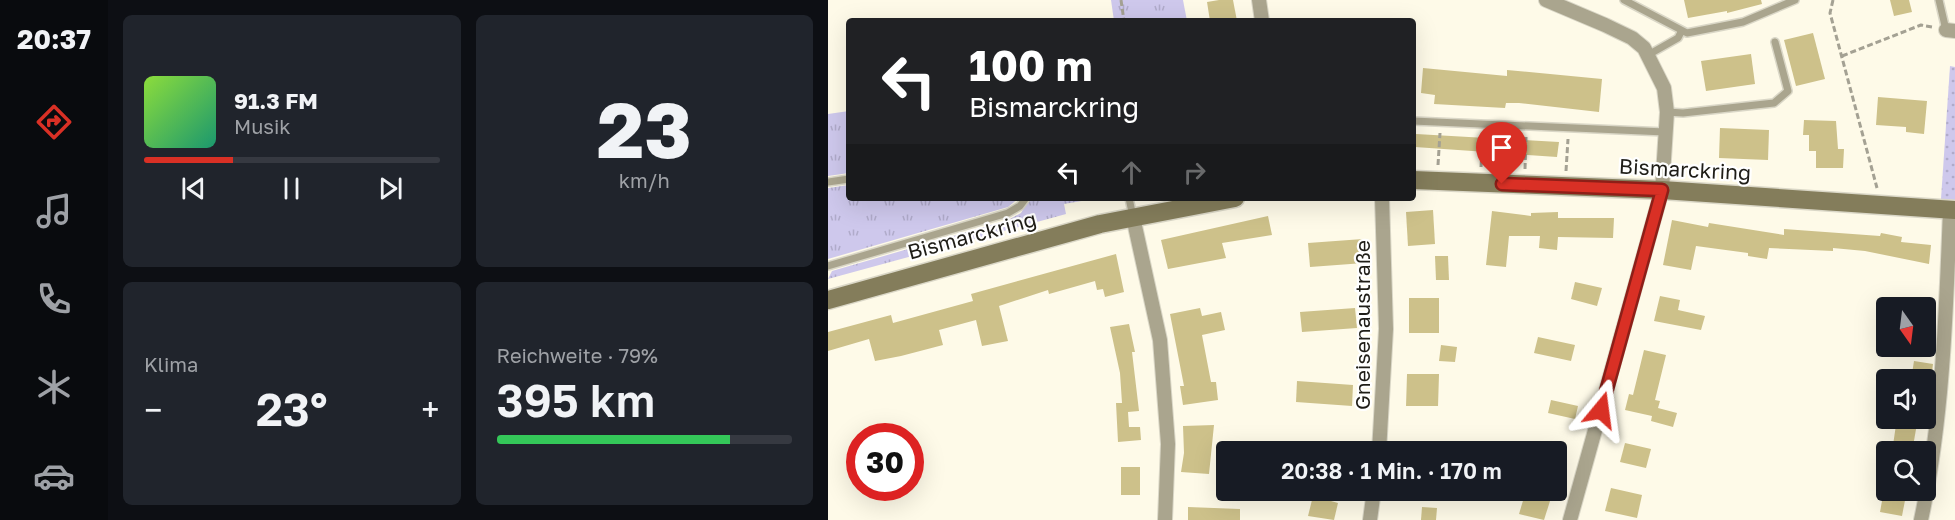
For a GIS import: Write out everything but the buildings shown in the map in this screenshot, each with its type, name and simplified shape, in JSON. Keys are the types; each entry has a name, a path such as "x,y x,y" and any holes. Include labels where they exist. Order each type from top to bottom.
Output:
{"street":[{"path":"1259,0 1262,18"},
{"path":"1546,0 1632,38 1648,55 1664,88 1667,112 1662,190 1570,520"},
{"name":"Bismarckring","path":"1416,180 1662,190 1953,210"},
{"name":"Bismarckring","path":"828,300 972,258 1133,217 1219,201"},
{"name":"Gneisenaustraße","path":"1380,441 1386,329 1382,201"},
{"path":"1921,520 1932,473 1953,210"},
{"path":"1133,217 1160,340 1168,444 1165,520"},
{"path":"1370,520 1373,501"}],"lane":[{"path":"1624,0 1681,32 1687,33 1743,22 1795,0"},
{"path":"1939,0 1950,31"},
{"path":"1648,55 1678,38 1681,32"},
{"path":"1667,112 1683,113 1774,103 1788,91 1775,42"},
{"path":"1416,121 1665,132"},
{"path":"828,182 846,179"},
{"path":"828,266 1008,213 1024,201"},
{"path":"1130,201 1133,217"}],"path":[{"path":"1121,0 1124,18"},
{"path":"1833,0 1830,13 1878,193 1878,205"},
{"path":"1842,56 1921,25 1950,31"},
{"path":"1437,181 1440,122"},
{"path":"1480,183 1484,124"},
{"path":"1524,184 1527,126"},
{"path":"1565,186 1569,128"}],"green space":[{"path":"1111,0 1183,0 1186,18 1114,18"},
{"path":"1950,66 1955,67 1955,200 1941,199"},
{"path":"846,111 846,173 828,176 828,114"},
{"path":"846,185 846,201 1015,201 1008,207 828,259 828,188"},
{"path":"1028,201 1082,201 1064,204 1066,214 828,279 832,271 1008,220 1021,213"}],"route":[{"path":"1502,184 1662,190 1601,410"}]}
